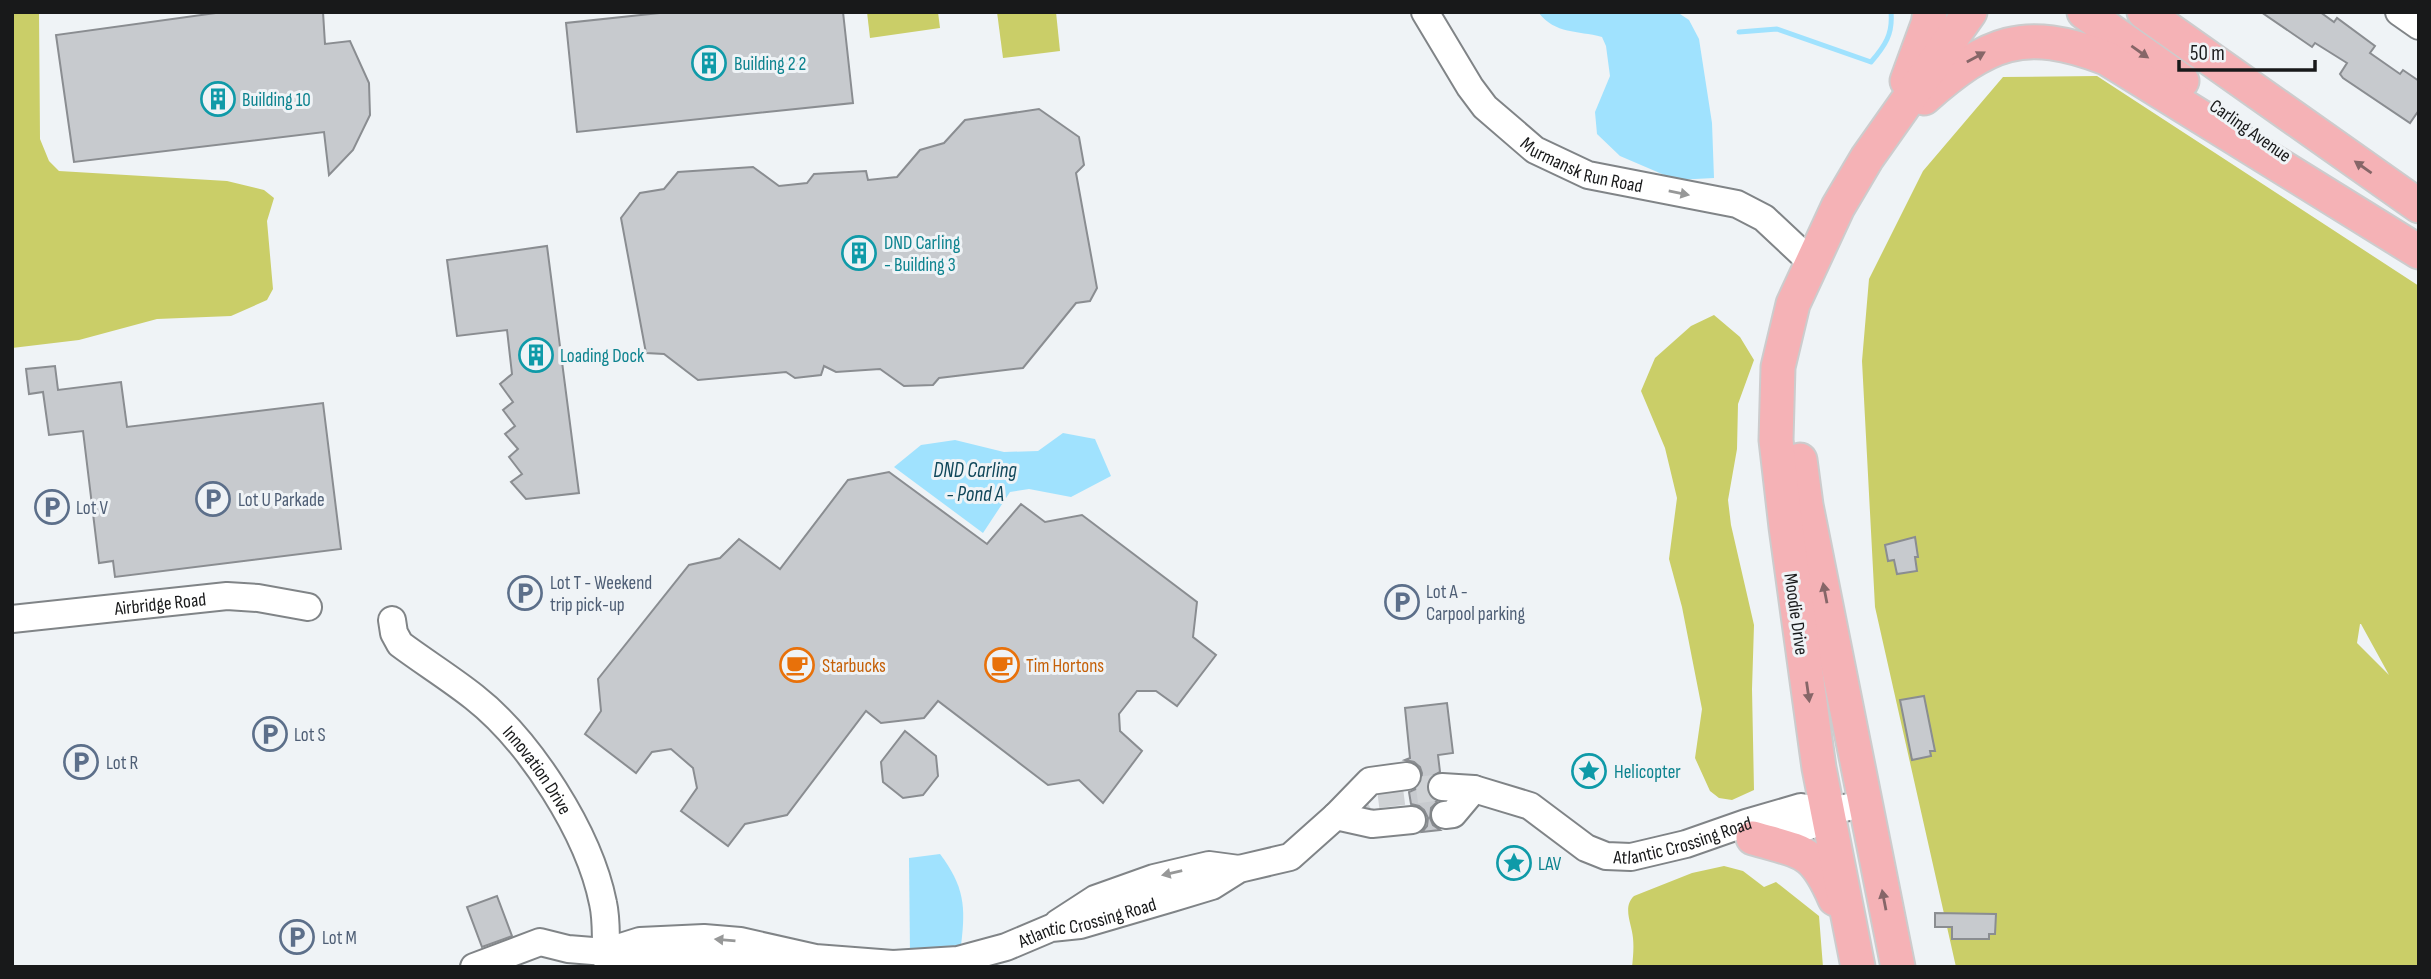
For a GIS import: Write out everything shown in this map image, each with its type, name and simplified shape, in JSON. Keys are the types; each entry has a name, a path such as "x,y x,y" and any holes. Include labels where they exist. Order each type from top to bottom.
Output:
{"main road":[{"path":"1885,132 1911,72 1930,12"},
{"name":"Moodie Drive","path":"1855,951 1827,811 1787,541 1776,440 1778,367 1793,304 1801,252 1970,12"},
{"name":"Carling Avenue","path":"2084,12 2419,250"},
{"name":"Carling Avenue","path":"2144,12 2419,206"},
{"path":"1885,132 1965,63 1987,51 2004,45 2027,42 2070,45 2106,58 2419,250"},
{"name":"Moodie Drive","path":"1801,252 1796,381 1799,455 1806,505 1898,967"},
{"path":"1754,838 1807,854 1816,863 1824,873 1855,951"}],"street":[{"name":"Murmansk Run Road","path":"1424,12 1470,87 1503,124 1535,150 1588,175 1737,204 1764,218 1801,252"},
{"path":"2399,12 2419,26"},
{"name":"Airbridge Road","path":"12,618 227,596 258,598 308,607"},
{"name":"Innovation Drive","path":"392,620 394,633 400,644 476,698 519,742 554,789 580,836 596,879 608,929 606,959"},
{"name":"Atlantic Crossing Road","path":"1474,789 1453,814 1443,794 1447,771 1474,789 1530,806 1586,848 1606,856 1630,857 1686,844 1801,807 1827,811"},
{"name":"Atlantic Crossing Road","path":"513,967 538,956 606,959 640,941 704,938 740,941 815,958 893,964 958,960 1006,947 1051,928 1080,926 1212,886 1239,869 1290,857 1370,781 1407,776"},
{"path":"1827,811 1866,804"},
{"name":"Atlantic Crossing Road","path":"1686,844 1754,838 1809,826 1827,811"},
{"path":"1336,816 1411,813"},
{"name":"Atlantic Crossing Road","path":"474,967 540,943 559,958"}],"green space":[{"path":"12,12 39,12 40,139 49,161 59,171 227,181 264,190 274,198 267,221 273,289 267,300 231,316 157,319 79,340 12,348"},
{"path":"867,12 938,12 940,28 870,38"},
{"path":"997,12 1056,12 1060,51 1003,58"},
{"path":"2097,76 2419,286 2419,967 1956,967 1875,607 1862,361 1869,279 1923,171 2003,77","holes":["2361,624 2389,675 2357,643"]},
{"path":"1714,315 1740,337 1754,360 1738,404 1737,449 1728,500 1731,525 1754,625 1754,790 1732,800 1719,798 1710,791 1695,758 1702,709 1682,607 1669,559 1677,498 1665,448 1641,391 1655,358 1691,326"},
{"path":"1724,866 1743,871 1764,887 1776,882 1819,916 1823,967 1632,967 1633,942 1628,910 1630,900 1692,873"}],"water":[{"path":"1538,12 1677,12 1689,20 1699,39 1712,123 1714,178 1676,180 1620,156 1597,134 1595,112 1610,76 1606,46 1602,37 1552,25"},
{"name":"DND Carling - Pond A","path":"1063,433 1095,439 1111,476 1071,497 1029,489 1010,492 983,533 894,467 921,445 955,440 1004,452 1038,451"},
{"path":"940,854 959,887 963,908 961,945 910,954 909,858"}],"building":[{"name":"Building 10","path":"223,12 323,12 325,44 350,41 369,83 370,115 353,150 329,175 324,132 74,162 56,35"},
{"name":"Building 2 2","path":"669,12 843,12 853,103 577,132 566,23"},
{"path":"2261,12 2320,12 2334,22 2337,18 2375,46 2370,53 2400,74 2403,70 2419,81 2419,110 2410,123 2343,78 2340,74 2347,63 2315,43 2312,47"},
{"name":"DND Carling - Building 3","path":"1039,109 1079,137 1084,165 1076,173 1097,288 1090,301 1076,303 1023,368 939,378 933,385 904,386 880,369 836,372 824,366 821,375 795,378 786,372 698,380 664,354 646,353 621,218 640,193 664,189 678,172 753,167 779,186 807,183 814,174 866,171 868,180 897,177 920,150 944,143 965,120"},
{"name":"Loading Dock","path":"547,246 579,493 526,499 511,482 522,474 509,457 518,449 505,434 515,426 503,410 513,402 500,384 512,374 507,330 457,336 447,260"},
{"name":"Lot U Parkade","path":"55,366 58,390 121,382 127,427 323,403 341,549 115,577 113,561 99,563 83,431 49,435 43,392 29,394 26,369"},
{"path":"889,472 987,544 1021,504 1045,522 1082,515 1197,602 1193,637 1216,655 1177,706 1156,691 1137,691 1119,714 1120,731 1142,751 1103,803 1079,780 1048,785 938,701 924,718 881,723 866,711 787,815 745,824 728,846 681,811 697,788 693,768 671,749 652,752 636,773 585,734 601,711 598,679 689,565 720,558 739,539 780,569 848,480"},
{"path":"1915,537 1917,571 1897,574 1894,560 1888,561 1885,545"},
{"path":"1924,696 1935,751 1930,751 1931,756 1912,760 1900,700"},
{"path":"1447,703 1453,753 1438,755 1440,772 1429,778 1426,787 1428,795 1437,802 1431,808 1430,818 1433,825 1440,830 1422,832 1427,826 1428,818 1424,810 1411,804 1409,792 1421,783 1422,773 1414,762 1405,760 1410,758 1405,708"},
{"path":"905,731 936,756 938,776 923,795 903,798 883,782 881,762"},
{"path":"497,896 512,936 482,947 467,907"},
{"path":"1935,913 1996,914 1995,934 1989,934 1989,939 1952,939 1952,927 1935,927"}],"waterway":[{"path":"1739,32 1777,29 1871,62 1887,39 1891,27 1891,12"}],"tunnel":[{"path":"1343,812 1371,796 1442,787"}],"place":[{"name":"Building 2 2","path":"709,63"},
{"name":"Building 10","path":"218,99"},
{"name":"DND Carling - Building 3","path":"859,253"},
{"name":"Loading Dock","path":"536,355"},
{"name":"Lot U Parkade","path":"213,499"},
{"name":"Lot V","path":"52,507"},
{"name":"Lot T - Weekend trip pick-up","path":"525,593"},
{"name":"Lot A - Carpool parking","path":"1402,602"},
{"name":"Starbucks","path":"797,665"},
{"name":"Tim Hortons","path":"1002,665"},
{"name":"Lot S","path":"270,734"},
{"name":"Lot R","path":"81,762"},
{"name":"Helicopter","path":"1589,771"},
{"name":"LAV","path":"1514,863"},
{"name":"Lot M","path":"297,937"}]}
